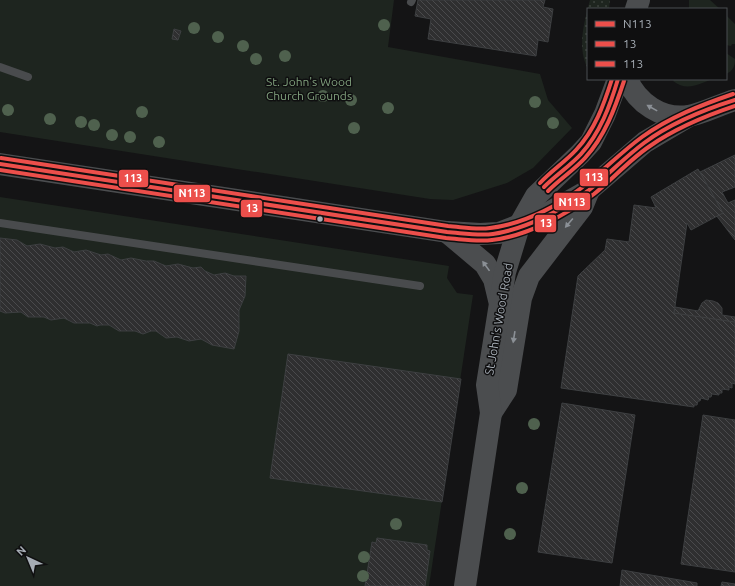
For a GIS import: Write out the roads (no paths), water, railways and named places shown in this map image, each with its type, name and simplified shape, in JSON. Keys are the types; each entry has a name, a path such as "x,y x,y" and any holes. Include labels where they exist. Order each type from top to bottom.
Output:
{"highway":[{"name":"St John's Wood Road","path":"464,586 491,412 487,385 507,265 519,226 536,196 591,142 612,99 618,80"},
{"path":"627,80 632,91 650,107 664,114 689,116"},
{"path":"0,164 447,232 491,234 519,226 543,216 589,190 622,160 645,142 689,116 735,100"},
{"name":"St John's Wood Road","path":"491,412 506,390 521,298 529,276 582,207 589,190"},
{"path":"447,232 485,264 494,279 500,302"}],"lane":[{"path":"0,67 28,77"},
{"path":"0,223 420,286"}],"park label":[{"name":"St. John's Wood Church Grounds","path":"309,89"}]}
